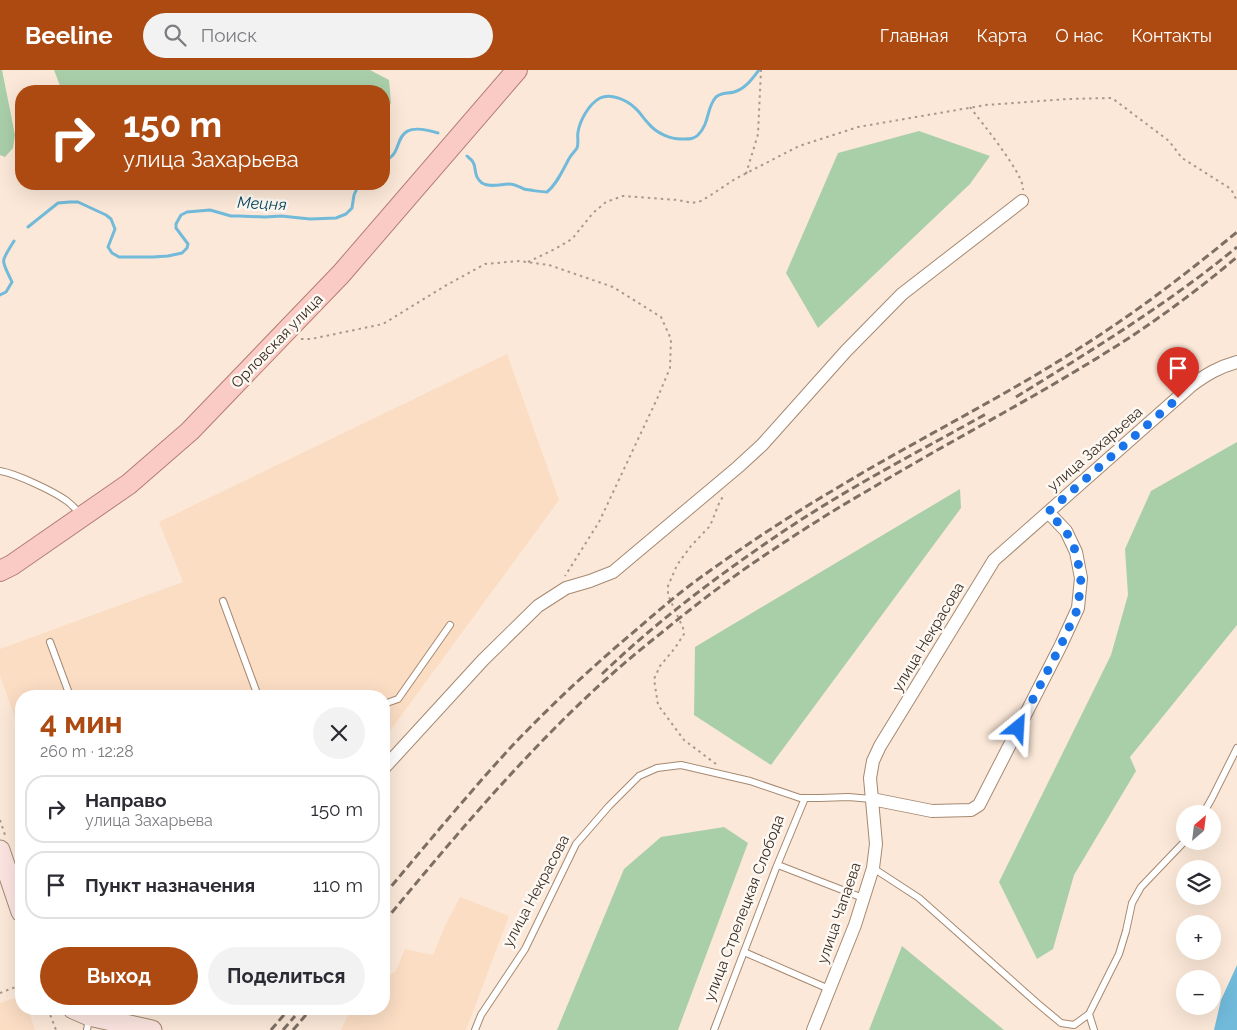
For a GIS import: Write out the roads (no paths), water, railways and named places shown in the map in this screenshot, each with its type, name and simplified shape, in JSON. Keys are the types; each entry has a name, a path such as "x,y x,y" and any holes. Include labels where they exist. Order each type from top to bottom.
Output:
{"main road":[{"name":"Орловская улица","path":"0,571 12,565 130,484 190,431 341,274 517,70"},
{"path":"0,850 15,894"},
{"path":"83,1018 152,1030"}],"street":[{"path":"390,761 483,660 538,606 566,588 613,572 762,445 846,351 902,294 1022,201"},
{"name":"улица Захарьева","path":"1048,512 1192,385 1205,375 1223,366 1237,362"},
{"path":"872,801 932,811 971,810 979,805 1078,608 1081,578 1076,552 1066,531 1048,512"},
{"name":"улица Некрасова","path":"872,801 870,778 873,761 880,746 994,560 1048,512"},
{"name":"улица Чапаева","path":"813,1030 854,925 873,868 876,844 872,801"}],"lane":[{"path":"0,472 18,477 56,494 71,504 83,517"},
{"path":"223,601 256,690"},
{"path":"390,702 398,699 450,625"},
{"path":"50,642 68,690"},
{"path":"1208,805 1237,748"},
{"name":"улица Некрасова","path":"475,1030 481,1015 525,949 576,844 609,806 639,776 658,768 681,765 750,781 800,798 848,796 872,801"},
{"name":"улица Стрелецкая Слобода","path":"714,1030 805,798"},
{"path":"873,868 919,898 1036,1003 1062,1023 1074,1025 1089,1014 1119,954 1132,903 1141,887 1176,850"},
{"path":"778,864 863,898"},
{"path":"744,952 829,988"},
{"path":"1089,1014 1094,1030"}],"water":[{"path":"1237,965 1237,1030 1214,1030 1218,1015 1221,1015 1221,1000"}],"waterway":[{"name":"Мецня","path":"467,156 473,162 477,178 482,183 492,186 511,184 524,189 547,192 557,180 577,148 579,127 583,118 592,104 600,98 609,96 628,102 651,127 664,135 679,139 692,138 702,130 716,97 720,94 742,89 759,70"},
{"name":"Мецня","path":"390,157 404,133 422,129 438,133"},
{"name":"Мецня","path":"28,227 58,203 78,202 111,219 115,229 108,247 112,253 119,257 168,256 182,253 187,248 188,244 176,228 181,215 187,212 210,210 231,216 336,218 346,214 352,208 356,190"},
{"name":"Мецня","path":"0,295 6,292 12,282 4,265 4,258 14,241"}],"railway":[{"path":"390,888 479,782 512,746 604,658 686,588 720,563 820,498 1019,385 1099,336 1199,263 1237,232"},
{"path":"1016,397 1157,307 1237,247"},
{"path":"390,915 485,803 565,718 626,662 699,603 752,564 828,514 1100,357 1186,298 1237,257"},
{"path":"602,674 687,601 803,518 854,487 986,414"},
{"path":"271,1030 284,1015"},
{"path":"293,1030 306,1015"},
{"path":"283,1030 295,1016"}]}
